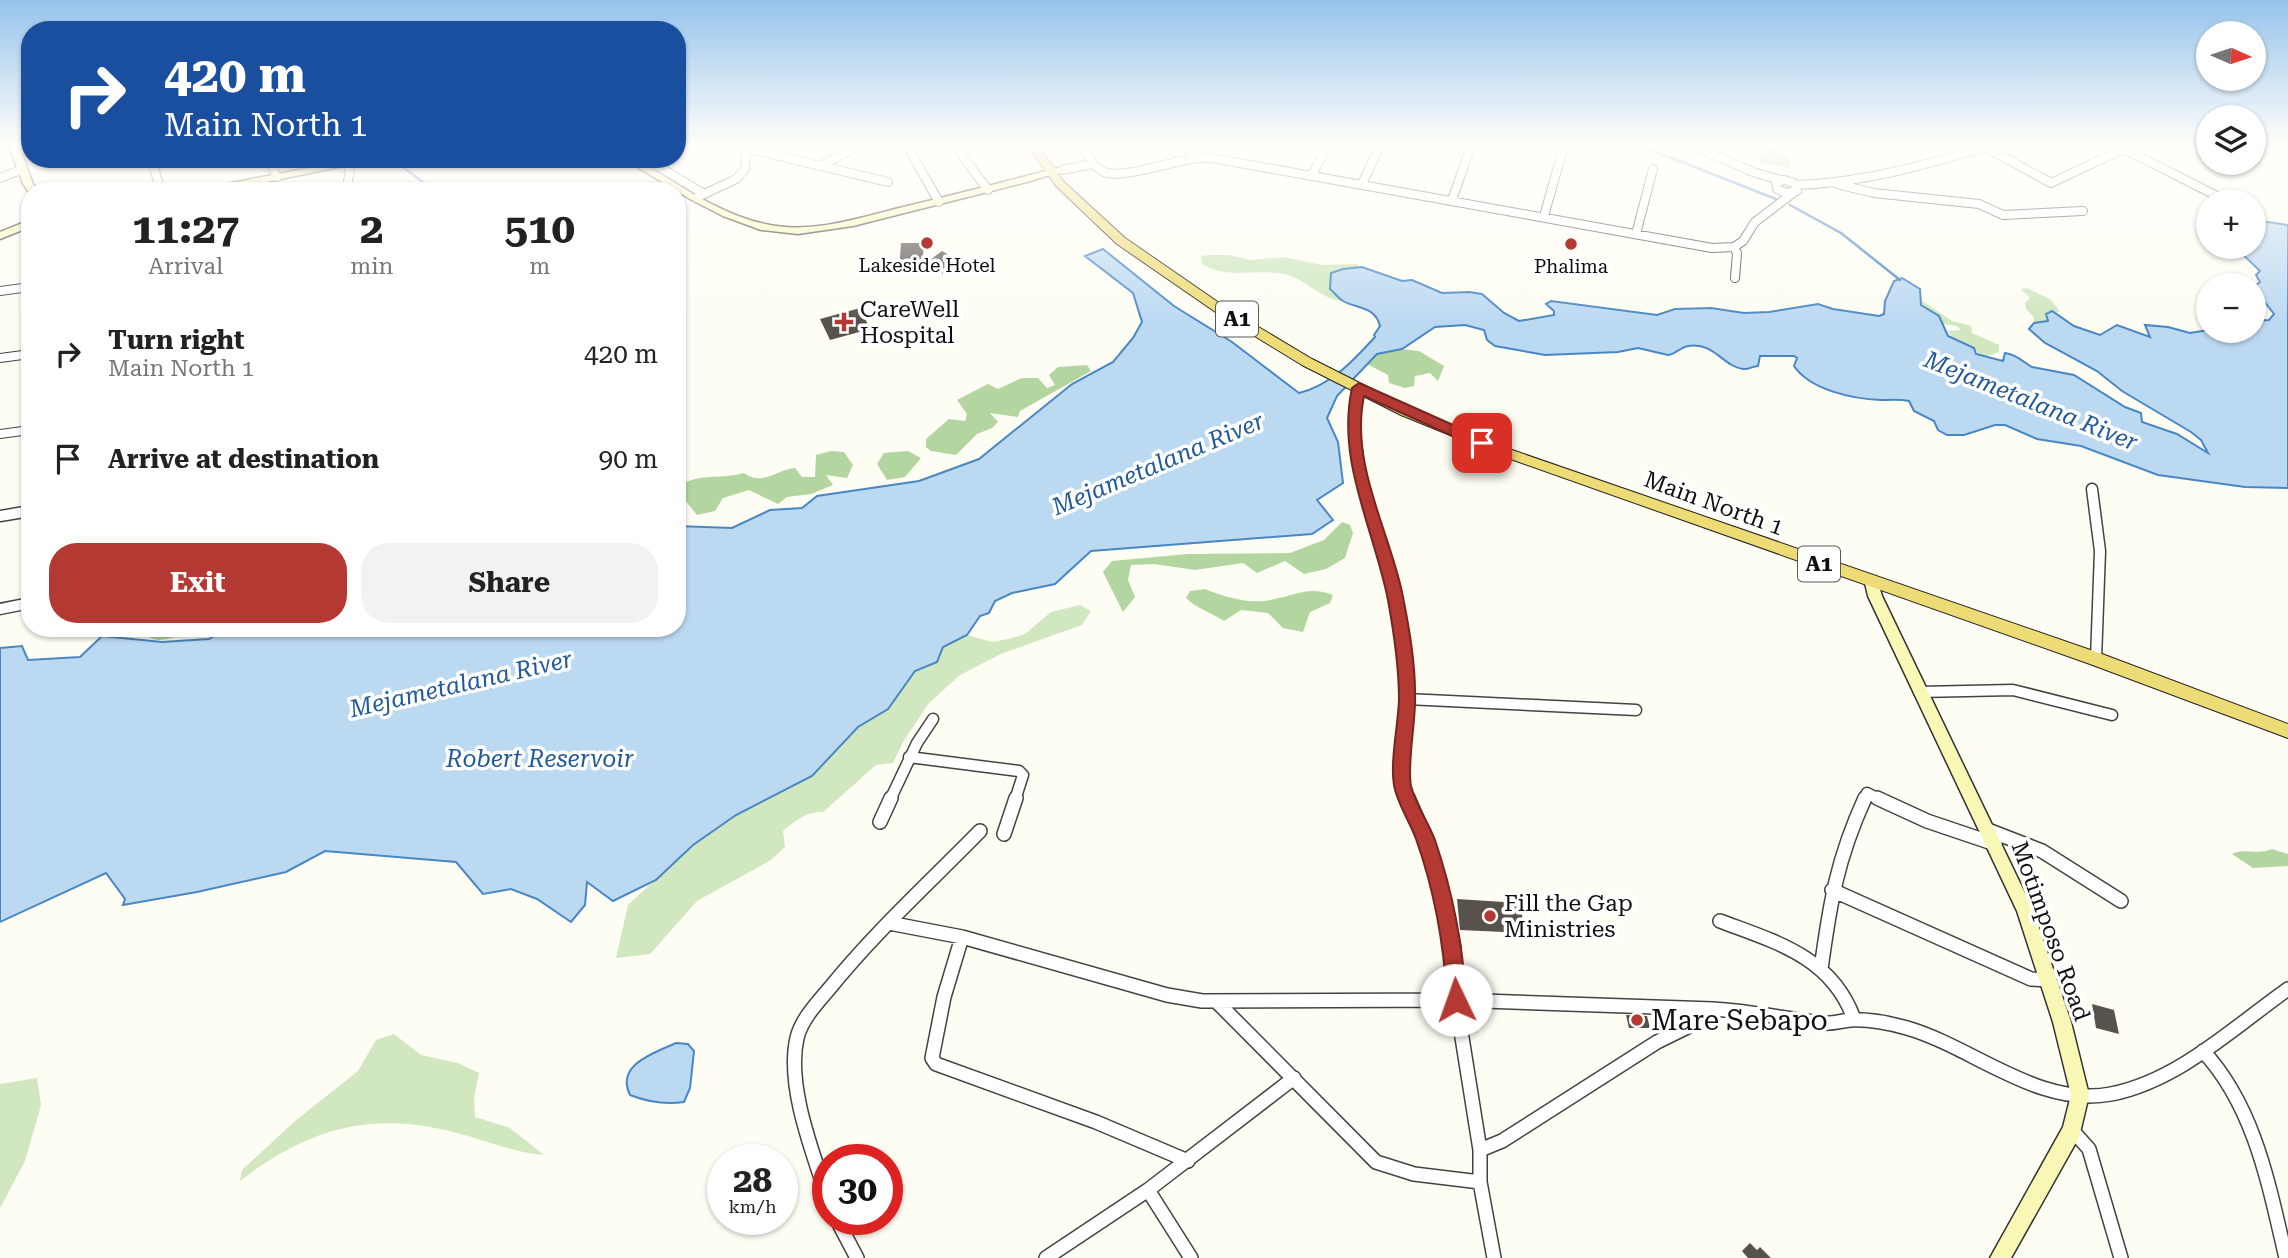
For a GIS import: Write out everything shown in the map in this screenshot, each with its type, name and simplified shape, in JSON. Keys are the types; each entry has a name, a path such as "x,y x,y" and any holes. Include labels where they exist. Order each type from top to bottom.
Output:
{"main road":[{"path":"716,205 753,224 795,230 852,223 928,205"},
{"name":"Main North 1","path":"1081,205 1121,241 1221,310 1326,371 1406,412 1507,453 1872,583 2096,659 2288,730"},
{"path":"0,236 21,227"},
{"name":"Motimposo Road","path":"1872,583 1919,692 1992,837 2025,910 2073,1058 2080,1094 2072,1130 2000,1258"}],"street":[{"path":"1479,205 1712,248 1734,247 1743,241 1755,222 1778,205"},
{"path":"1545,216 1548,205"},
{"path":"1636,234 1644,205"},
{"path":"1981,205 2003,215 2083,211"},
{"path":"1734,247 1737,253 1735,278"},
{"path":"0,291 21,288"},
{"path":"0,358 21,355"},
{"path":"1356,387 1354,410 1357,465 1393,588 1401,628 1407,699 1402,785 1425,837 1441,887 1454,948 1456,1000 1480,1150 1480,1182 1494,1258"},
{"path":"0,434 21,431"},
{"path":"2092,489 2096,503 2101,616 2096,659"},
{"path":"0,516 21,512"},
{"path":"0,609 21,605"},
{"path":"1919,692 2013,690 2112,715"},
{"path":"1407,699 1636,710"},
{"path":"880,822 884,807 900,783 917,740 933,719"},
{"path":"909,757 1020,771 1023,775 1004,834"},
{"path":"1821,969 1832,890 1846,840 1867,793 1927,821 1992,837 2020,838 2056,856 2121,901"},
{"path":"812,1144 802,1109 796,1063 797,1038 808,1016 842,971 980,831"},
{"path":"1832,890 2031,979 2047,980"},
{"path":"1720,921 1781,945 1821,969 1834,980 1851,1004 1854,1020"},
{"path":"889,923 962,937 1167,995 1218,1003 1456,1000 1751,1010 1826,1024 1854,1020 1906,1028 1943,1041 2064,1094 2111,1094 2174,1069 2288,989"},
{"path":"962,937 936,1031 932,1058 936,1064 1096,1122 1188,1161"},
{"path":"1218,1003 1376,1162 1392,1170 1422,1176 1480,1182"},
{"path":"1480,1150 1502,1141 1657,1042 1712,1015 1713,1009"},
{"path":"2203,1051 2229,1082 2241,1111 2271,1198 2286,1258"},
{"path":"1046,1258 1188,1161 1294,1078"},
{"path":"2072,1130 2090,1149 2121,1258"},
{"path":"1148,1190 1191,1258"},
{"path":"845,1235 857,1258"}],"green space":[{"path":"1229,255 1251,260 1283,257 1322,265 1356,264 1362,267 1350,268 1330,289 1344,301 1328,297 1284,274 1232,273 1212,269 1202,264 1201,256"},
{"path":"2027,288 2050,299 2060,311 2051,311 2046,315 2048,321 2034,323 2034,317 2026,309 2025,303 2030,298 2021,289"},
{"path":"1921,300 1952,321 1971,326 1972,333 1999,345 1999,352 1979,355 1972,347 1950,334 1948,331 1961,330 1957,326 1941,324 1939,316 1921,305"},
{"path":"1402,349 1419,351 1444,366 1438,381 1430,373 1415,376 1414,386 1405,388 1389,383 1388,375 1367,364 1377,354"},
{"path":"1087,365 1091,371 1020,411 1018,417 990,413 998,422 992,428 977,434 956,455 931,451 926,447 926,439 949,419 965,421 967,414 957,400 988,384 998,389 1022,378 1038,378 1047,388 1055,385 1049,375 1058,367"},
{"path":"831,451 844,452 853,465 847,478 826,475 833,485 811,494 787,497 778,504 749,490 723,498 715,511 697,515 686,501 686,482 700,478 744,473 751,477 764,478 795,468 802,477 815,477 816,455"},
{"path":"908,451 921,458 905,477 887,480 877,464 884,453"},
{"path":"1342,522 1350,525 1353,533 1345,558 1326,569 1304,574 1285,561 1257,573 1243,563 1195,570 1154,564 1131,565 1128,580 1135,597 1123,612 1103,572 1112,561 1188,554 1290,553 1324,540"},
{"path":"1205,589 1248,601 1266,601 1311,591 1333,595 1330,603 1310,612 1303,632 1283,628 1268,613 1241,610 1224,621 1186,598 1190,591"},
{"path":"1080,605 1091,611 1082,625 1003,653 960,675 929,703 903,742 893,763 876,765 823,812 806,815 792,823 783,831 785,847 771,860 697,901 650,954 616,958 628,905 693,845 736,815 812,776 858,727 888,709 915,671 937,662 943,647 967,635 992,642 1025,634 1051,612"},
{"path":"149,637 176,637 159,640"},
{"path":"2272,849 2288,854 2288,866 2253,868 2232,854 2262,851"},
{"path":"394,1034 421,1055 458,1063 479,1073 474,1097 475,1117 510,1128 544,1155 420,1125 364,1125 314,1137 265,1163 240,1181 242,1170 295,1121 358,1071 376,1040"},
{"path":"37,1078 41,1105 25,1161 0,1208 0,1084"}],"water":[{"name":"Robert Reservoir","path":"2266,222 2288,225 2288,488 2245,487 2158,475 2081,446 2037,439 2005,425 1995,425 1964,435 1947,435 1938,430 1934,421 1914,411 1909,401 1858,398 1821,387 1794,366 1797,358 1794,356 1760,356 1758,366 1745,369 1729,364 1705,347 1697,346 1685,347 1668,355 1638,348 1618,352 1545,355 1495,346 1487,340 1484,330 1465,325 1435,327 1402,349 1377,354 1337,396 1327,418 1338,442 1343,483 1317,500 1333,520 1312,534 1091,551 1055,584 1012,593 995,601 989,613 980,616 967,635 943,647 937,662 915,671 888,709 858,727 812,776 736,815 693,845 656,880 613,901 587,882 585,905 571,922 537,899 511,889 483,894 456,862 325,851 286,872 123,905 125,899 106,873 0,922 0,648 22,646 28,660 80,657 101,637 162,642 212,637 686,637 686,526 732,528 770,510 802,508 817,496 919,481 979,459 1072,384 1113,362 1133,338 1142,322 1133,293 1085,256 1103,249 1174,306 1232,342 1299,393 1321,384 1341,371 1375,337 1380,326 1370,311 1343,301 1330,289 1331,273 1343,269 1362,267 1402,281 1412,280 1442,293 1482,294 1504,313 1519,321 1554,315 1554,311 1546,304 1551,301 1657,315 1675,309 1711,308 1744,313 1818,304 1879,316 1884,314 1885,301 1894,281 1902,278 1920,289 1921,305 1939,316 1948,336 1974,348 1976,354 2003,361 2005,353 2032,367 2074,375 2125,407 2141,413 2142,422 2177,434 2208,453 2201,440 2191,432 2122,391 2097,371 2045,343 2029,329 2034,323 2048,321 2046,314 2052,311 2074,326 2100,335 2117,325 2150,337 2145,325 2196,332 2196,343 2266,343 2266,320 2274,314 2266,304 2266,273 2258,273 2260,271 2248,259 2266,259"},
{"path":"676,1043 688,1044 694,1051 690,1088 684,1102 656,1102 630,1095 627,1085 632,1068 648,1056"}],"building":[{"path":"901,243 924,243 922,269 899,271"},
{"path":"942,251 961,262 943,274 926,263"},
{"name":"CareWell Hospital","path":"860,308 870,329 830,340 820,319"},
{"name":"Fill the Gap Ministries","path":"1457,899 1520,903 1525,933 1460,930"},
{"path":"2092,1004 2114,1010 2119,1034 2096,1028"},
{"name":"Mare Sebapo","path":"1626,1015 1647,1016 1650,1028 1629,1028"},
{"path":"1750,1243 1757,1250 1760,1247 1771,1258 1748,1258 1742,1251"}],"waterway":[{"path":"1790,205 1841,233 1900,280"}],"place":[{"name":"Lakeside Hotel","path":"927,243"},
{"name":"Phalima","path":"1571,244"},
{"name":"CareWell Hospital","path":"844,322"},
{"name":"Fill the Gap Ministries","path":"1490,916"},
{"name":"Mare Sebapo","path":"1637,1020"}],"route":[{"path":"1456,1000 1454,948 1441,887 1425,837 1402,785 1407,699 1401,628 1393,588 1375,534 1357,465 1354,410 1359,388 1406,412 1482,443"}],"water label":[{"name":"Mejametalana River","path":"2031,401"},
{"name":"Mejametalana River","path":"1158,464"},
{"name":"Mejametalana River","path":"461,684"}]}
